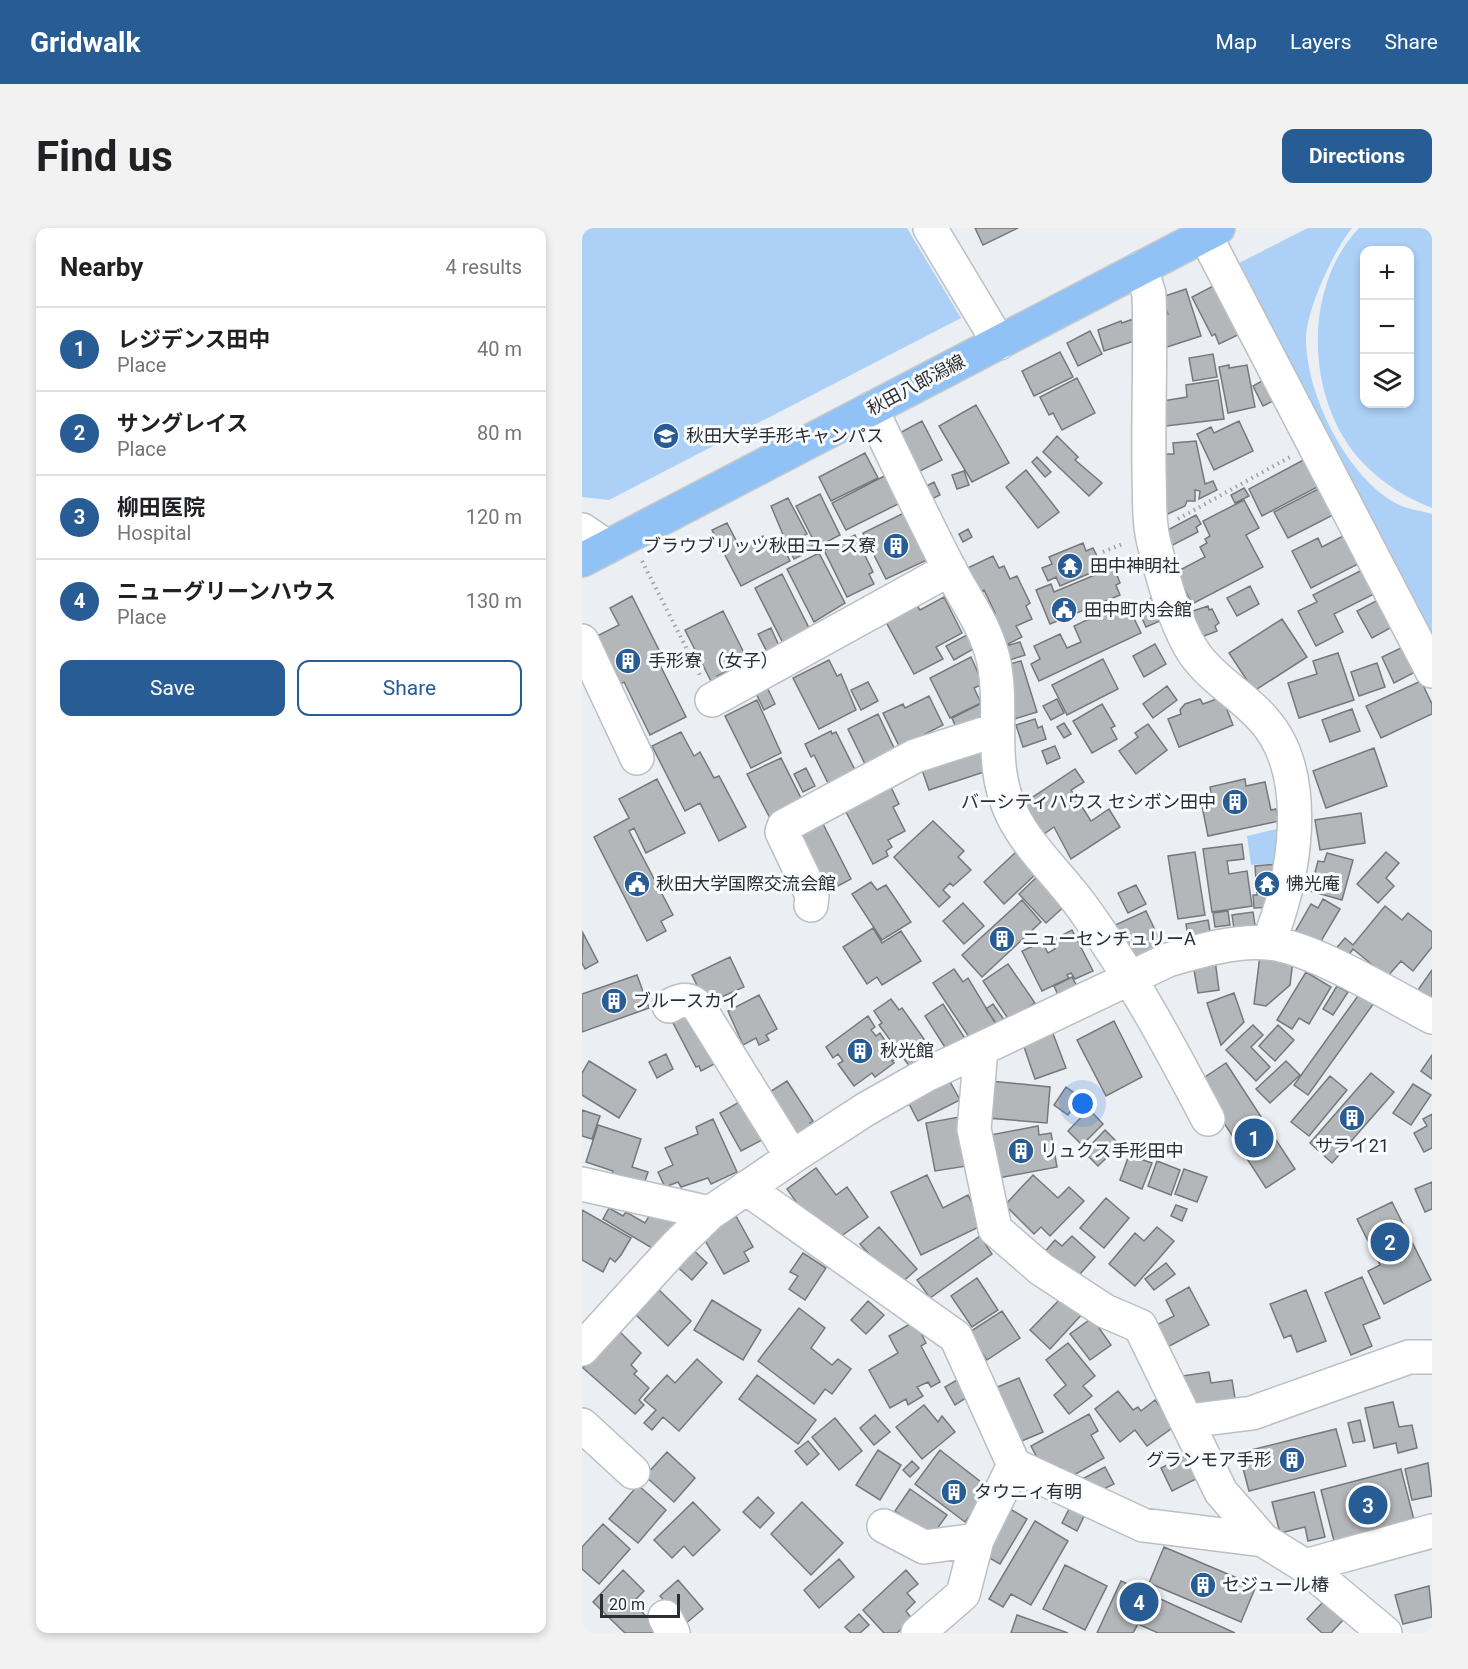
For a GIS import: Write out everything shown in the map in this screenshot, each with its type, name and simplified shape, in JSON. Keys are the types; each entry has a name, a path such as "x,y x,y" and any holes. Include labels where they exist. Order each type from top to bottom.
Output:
{"main road":[{"name":"秋田八郎潟線","path":"590,545 871,409 1211,231"}],"street":[{"path":"930,228 999,343"},
{"path":"1211,231 1314,444 1432,671"},
{"path":"1141,268 1149,306 1151,531 1166,583 1192,651 1213,675 1262,717 1275,734 1286,755 1291,774 1291,871 1286,894 1268,943"},
{"path":"871,409 976,617 993,658 999,774 1017,823 1083,908 1128,978 1208,1119"},
{"path":"712,700 950,569"},
{"path":"582,641 637,758"},
{"path":"812,905 812,895 782,832 784,826 915,756 996,730"},
{"path":"582,1349 676,1246 710,1213 792,1157 866,1109 928,1074 1128,978 1184,955 1268,943 1314,958 1432,1017"},
{"path":"669,1006 687,999 693,1001 700,1009 792,1157"},
{"path":"981,1048 974,1129 995,1229 1041,1269 1104,1311 1140,1326 1221,1492 1263,1540 1305,1566 1385,1633"},
{"path":"582,1184 710,1213"},
{"path":"746,1188 956,1337 1014,1464 1143,1525 1263,1540"},
{"path":"1188,1421 1252,1413 1409,1357 1432,1357"},
{"path":"582,1425 633,1472"},
{"path":"918,1633 963,1594 977,1540 1014,1464"},
{"path":"884,1526 924,1547 977,1540"},
{"path":"1305,1566 1432,1531"}],"path":[{"path":"1151,531 1191,513 1314,444"},
{"path":"641,558 712,700"}],"shaded area":[{"name":"秋田大学手形キャンパス","path":"582,228 907,228 961,318 609,500 582,497"},
{"path":"1308,228 1352,228 1329,266 1315,298 1307,329 1308,363 1322,410 1333,433 1346,455 1362,475 1379,492 1397,504 1432,514 1432,642 1239,263"},
{"path":"1359,228 1432,228 1432,508 1396,490 1371,471 1344,438 1330,410 1321,378 1318,346 1320,313 1327,282 1340,253"},
{"path":"1285,827 1284,863 1251,865 1247,836"}],"building":[{"path":"975,228 1018,228 983,245"},
{"path":"1219,283 1240,334 1219,344 1215,334 1212,336 1192,297"},
{"path":"1186,289 1201,336 1161,349 1156,318 1168,314 1162,297"},
{"path":"1133,319 1140,339 1104,351 1098,330"},
{"path":"1090,331 1102,354 1078,366 1067,343"},
{"path":"1060,352 1073,377 1034,396 1022,371"},
{"path":"1213,354 1217,377 1193,381 1189,358"},
{"path":"1229,365 1229,368 1247,365 1255,407 1228,413 1219,367"},
{"path":"1269,377 1279,398 1263,406 1253,386"},
{"path":"1077,378 1095,413 1062,430 1053,413 1049,415 1040,397"},
{"path":"1218,380 1224,419 1166,426 1156,402 1187,397 1186,385"},
{"path":"976,405 1009,463 972,482 939,426"},
{"path":"922,421 942,460 914,474 894,436"},
{"path":"1239,421 1253,451 1214,470 1197,434 1211,427 1214,433"},
{"path":"1057,436 1078,457 1075,460 1102,483 1089,496 1043,452"},
{"path":"1196,441 1205,484 1213,481 1217,490 1199,499 1200,491 1195,490 1195,501 1187,501 1185,506 1159,518 1164,454 1174,454 1173,443"},
{"path":"865,453 878,478 831,501 819,477"},
{"path":"1037,457 1051,472 1045,477 1032,462"},
{"path":"1309,457 1323,484 1262,516 1249,489"},
{"path":"1026,470 1059,512 1038,528 1006,487"},
{"path":"964,471 969,485 957,489 952,475"},
{"path":"890,473 900,503 846,530 832,503"},
{"path":"934,482 940,495 924,503 917,491"},
{"path":"1244,488 1249,496 1235,503 1231,495"},
{"path":"1320,488 1333,515 1288,538 1274,512"},
{"path":"820,494 840,535 817,547 796,506"},
{"path":"788,498 807,534 803,536 806,541 809,539 814,549 794,559 789,549 792,547 789,542 787,544 771,506"},
{"path":"1244,500 1259,528 1246,535 1263,567 1192,604 1176,572 1205,557 1200,547 1207,543 1205,539 1210,536 1203,521"},
{"name":"ブラウブリッツ秋田ユース寮","path":"906,512 929,559 886,579 863,533"},
{"path":"1196,515 1201,524 1196,527 1198,532 1169,547 1162,533"},
{"path":"727,523 738,544 743,541 745,545 763,536 769,547 780,541 790,561 741,586 712,530"},
{"path":"968,529 972,537 963,542 959,534"},
{"path":"855,535 873,572 869,574 874,584 847,597 824,550"},
{"path":"1345,535 1360,563 1311,588 1292,551 1318,538 1322,547"},
{"name":"田中神明社","path":"1083,543 1086,551 1093,548 1099,560 1091,563 1095,571 1060,586 1056,577 1048,581 1042,568 1052,564 1049,557"},
{"path":"819,553 845,603 814,622 787,569"},
{"path":"993,556 999,568 1004,566 1010,579 1017,576 1030,603 1026,606 1032,619 1016,626 1022,637 1002,647 987,617 995,613 984,590 971,596 959,572"},
{"name":"田中町内会館","path":"1114,567 1120,583 1116,585 1120,595 1050,624 1036,590 1051,584 1054,592"},
{"path":"1362,570 1374,594 1334,614 1343,632 1316,646 1298,611 1317,602 1313,595"},
{"path":"782,574 812,634 785,647 755,588"},
{"path":"1250,586 1259,604 1237,616 1227,598"},
{"path":"1158,595 1169,617 1146,627 1136,605"},
{"name":"手形寮 （女子）","path":"632,596 659,650 654,653 686,717 650,735 624,682 621,684 614,669 604,674 587,641 619,625 610,608"},
{"path":"944,597 962,633 936,647 943,659 914,674 885,620 916,604 920,610"},
{"path":"1378,600 1392,627 1372,638 1357,611"},
{"path":"1128,606 1141,633 1039,681 1031,664 1040,659 1034,646 1060,634 1067,648 1081,642 1074,626 1110,609 1112,613"},
{"path":"1208,606 1219,623 1215,626 1217,631 1199,638 1190,612"},
{"path":"723,611 746,657 726,667 728,671 717,676 720,683 714,687 685,630"},
{"path":"1282,619 1307,657 1254,691 1229,653"},
{"path":"771,628 780,648 768,654 758,634"},
{"path":"967,635 975,648 954,660 946,646"},
{"path":"1020,642 1025,655 1007,661 1003,647"},
{"path":"1155,644 1166,664 1144,677 1133,656"},
{"path":"1407,645 1419,670 1394,683 1382,657"},
{"path":"1338,653 1354,700 1299,718 1288,683 1317,674 1313,661"},
{"path":"971,657 983,684 974,688 981,703 950,718 930,678"},
{"path":"1103,659 1118,689 1067,715 1052,685"},
{"path":"829,660 837,676 841,674 856,710 819,729 793,678"},
{"path":"1021,661 1037,712 1011,720 1002,666"},
{"path":"1377,663 1385,687 1359,696 1351,672"},
{"path":"1421,681 1432,704 1432,714 1381,738 1366,706"},
{"path":"868,682 878,701 861,710 851,690"},
{"path":"765,683 775,704 764,710 754,689"},
{"path":"1167,686 1177,700 1153,718 1143,704"},
{"path":"929,696 943,725 925,734 928,740 902,752 883,713 903,704 905,708"},
{"path":"1222,697 1233,725 1179,747 1168,719 1181,714 1180,710 1185,704 1200,699 1203,704"},
{"path":"1057,699 1064,713 1051,720 1043,706"},
{"path":"757,700 781,753 751,768 725,716"},
{"path":"984,702 980,724 958,732 952,718"},
{"path":"1102,704 1115,726 1111,728 1117,739 1092,753 1073,721"},
{"path":"1352,709 1360,731 1330,742 1322,720"},
{"path":"878,714 895,750 865,764 848,729"},
{"path":"1035,719 1038,728 1042,726 1046,739 1023,747 1016,725"},
{"path":"1064,723 1071,734 1064,738 1057,727"},
{"path":"1148,724 1167,750 1136,774 1119,751 1138,737 1135,733"},
{"path":"831,731 832,734 836,732 856,772 829,785 814,755 811,757 805,744"},
{"name":"秋田大学国際交流会館","path":"681,732 694,756 700,752 714,778 719,776 746,827 719,841 700,803 685,811 652,746"},
{"path":"978,745 987,771 929,790 921,767"},
{"path":"1055,746 1060,758 1047,764 1042,751"},
{"path":"1374,748 1387,786 1326,808 1313,771"},
{"path":"781,758 804,804 771,820 747,774"},
{"path":"806,768 815,786 803,792 794,774"},
{"path":"1075,769 1084,782 1071,790 1091,821 1109,809 1120,827 1071,859 1054,827 1044,834 1021,805"},
{"name":"秋田大学国際交流会館","path":"657,779 685,833 646,853 634,828 629,831 673,915 661,921 666,931 647,941 594,837 629,818 619,799"},
{"name":"バーシティハウス セシボン田中","path":"1245,779 1246,786 1265,782 1271,810 1276,809 1279,821 1208,836 1200,796 1211,793 1210,787"},
{"path":"888,781 899,804 893,807 905,831 888,840 892,847 886,851 888,856 873,864 844,808"},
{"path":"1361,813 1365,843 1320,850 1315,820"},
{"path":"933,821 964,851 958,857 971,870 953,886 950,883 943,890 950,897 939,907 894,857"},
{"path":"822,822 851,879 825,893 796,836"},
{"path":"1242,844 1244,859 1227,861 1229,874 1247,871 1252,906 1212,912 1203,849"},
{"path":"1017,851 1037,873 1004,904 984,882"},
{"path":"1195,852 1205,915 1178,919 1168,856"},
{"path":"1386,852 1399,863 1386,878 1394,886 1378,903 1357,884"},
{"path":"1327,853 1353,860 1342,900 1310,891 1318,861 1324,862"},
{"name":"怫光庵","path":"1279,864 1275,907 1254,908 1253,895 1257,895 1255,866"},
{"path":"1040,874 1067,904 1046,923 1019,894"},
{"path":"871,882 877,890 886,885 911,922 882,940 852,894"},
{"path":"1136,885 1146,904 1128,913 1118,893"},
{"path":"1323,899 1340,909 1314,953 1291,939 1311,904 1318,908"},
{"name":"ニューセンチュリーA","path":"1022,900 1041,922 982,977 962,955"},
{"path":"963,903 984,926 964,944 943,921"},
{"path":"1385,906 1402,920 1408,913 1432,932 1432,947 1413,971 1401,961 1387,977 1353,949 1345,960 1334,951 1345,938 1353,945"},
{"path":"1146,911 1163,947 1130,962 1113,926"},
{"path":"1228,911 1230,925 1215,927 1213,913"},
{"path":"1253,912 1256,932 1235,935 1232,915"},
{"path":"1208,920 1212,942 1189,945 1186,924"},
{"path":"873,928 882,943 901,931 921,961 882,985 877,977 867,984 843,947"},
{"path":"1072,930 1093,971 1075,979 1071,973 1067,975 1069,978 1042,991 1022,951 1042,942 1048,953 1055,949 1051,941"},
{"path":"583,933 598,962 585,969 582,963"},
{"path":"1260,955 1293,960 1290,985 1266,1006 1254,1004"},
{"path":"730,957 744,987 706,1004 692,975"},
{"path":"1215,960 1219,990 1198,993 1193,964"},
{"path":"1008,964 1035,1003 1009,1020 983,981"},
{"path":"954,969 963,982 968,978 997,1026 971,1040 933,983"},
{"path":"1432,970 1432,1006 1415,994"},
{"path":"1306,972 1331,987 1309,1024 1299,1018 1292,1029 1277,1020"},
{"name":"ブルースカイ","path":"637,975 649,1008 582,1032 582,994"},
{"path":"1072,977 1079,990 1060,999 1054,986"},
{"path":"1337,986 1348,992 1333,1015 1323,1009"},
{"path":"1234,993 1244,1022 1221,1045 1207,1003"},
{"path":"1360,993 1374,1003 1308,1095 1294,1085"},
{"path":"759,995 777,1029 766,1035 769,1040 759,1045 756,1038 743,1045 728,1011"},
{"path":"891,999 899,1010 902,1008 924,1039 921,1041 932,1057 913,1071 879,1025 882,1023 874,1011"},
{"path":"943,1004 966,1040 948,1052 925,1016"},
{"path":"993,1004 1005,1021 998,1026 986,1009"},
{"path":"689,1012 718,1062 701,1071 699,1066 696,1067 672,1021"},
{"name":"秋光館","path":"868,1016 875,1027 871,1030 876,1036 880,1033 897,1058 892,1061 894,1063 875,1077 872,1073 854,1086 838,1064 843,1061 838,1054 833,1058 826,1047"},
{"path":"1114,1021 1142,1077 1106,1096 1077,1040"},
{"path":"1253,1025 1263,1035 1251,1047 1270,1067 1256,1081 1226,1050"},
{"path":"1278,1025 1294,1040 1275,1061 1259,1046"},
{"path":"1052,1031 1066,1068 1035,1079 1022,1041"},
{"path":"666,1054 673,1069 657,1078 649,1062"},
{"path":"1432,1055 1432,1079 1421,1071"},
{"path":"589,1061 636,1090 619,1118 582,1095 582,1073"},
{"path":"1286,1061 1300,1075 1270,1103 1256,1089"},
{"path":"1226,1063 1295,1169 1266,1188 1213,1106 1202,1079"},
{"name":"サライ21","path":"1371,1073 1394,1092 1332,1163 1310,1143"},
{"path":"1330,1076 1347,1090 1309,1136 1291,1122"},
{"path":"948,1078 960,1100 918,1121 907,1100"},
{"path":"787,1081 813,1121 810,1123 812,1127 796,1137 768,1093"},
{"path":"990,1081 1050,1087 1047,1123 987,1118"},
{"path":"1413,1084 1431,1095 1411,1125 1393,1113"},
{"path":"1066,1087 1080,1097 1068,1115 1054,1105"},
{"path":"741,1101 762,1140 741,1151 720,1113"},
{"path":"1089,1109 1103,1124 1082,1145 1068,1131"},
{"path":"582,1110 600,1116 592,1139 582,1136"},
{"path":"1432,1114 1432,1148 1424,1152 1414,1133 1427,1126 1423,1119"},
{"path":"959,1117 967,1166 935,1171 926,1123"},
{"path":"713,1119 737,1172 711,1184 708,1178 681,1187 678,1182 665,1187 658,1172 673,1165 665,1148 698,1134 696,1127"},
{"path":"598,1125 641,1139 632,1167 648,1172 641,1193 610,1182 613,1171 586,1162"},
{"name":"リュクス手形田中","path":"1038,1126 1039,1135 1051,1133 1057,1167 993,1179 985,1136"},
{"path":"1105,1130 1120,1145 1098,1166 1084,1152"},
{"path":"1129,1155 1152,1163 1142,1189 1120,1180"},
{"path":"1157,1161 1180,1170 1171,1195 1148,1186"},
{"path":"816,1168 836,1195 847,1187 868,1217 827,1246 787,1189"},
{"path":"1184,1169 1207,1177 1197,1202 1175,1194"},
{"path":"927,1175 943,1208 968,1195 983,1225 921,1255 891,1192"},
{"path":"1033,1175 1058,1198 1069,1187 1084,1201 1050,1236 1041,1227 1034,1234 1005,1205"},
{"path":"1432,1182 1432,1209 1425,1212 1415,1189"},
{"path":"1106,1198 1129,1218 1104,1248 1080,1228"},
{"path":"1392,1202 1431,1280 1384,1304 1368,1271 1380,1265 1357,1219"},
{"path":"1176,1205 1187,1209 1182,1221 1171,1216"},
{"path":"609,1208 623,1216 626,1212 645,1223 651,1213 680,1218 657,1251 603,1219"},
{"path":"582,1210 631,1238 615,1262 610,1258 603,1272 582,1260"},
{"path":"736,1216 753,1247 744,1252 749,1261 724,1274 702,1235"},
{"path":"879,1227 917,1269 898,1286 860,1244"},
{"path":"1157,1227 1174,1241 1135,1286 1109,1264 1135,1233 1144,1241"},
{"path":"980,1236 992,1254 930,1298 917,1280"},
{"path":"1072,1236 1095,1257 1073,1282 1042,1255 1055,1240 1062,1246"},
{"path":"689,1246 707,1263 692,1280 673,1263"},
{"path":"803,1253 826,1268 805,1300 789,1289 798,1276 790,1272"},
{"path":"1166,1263 1175,1274 1154,1290 1145,1279"},
{"path":"1362,1277 1380,1318 1363,1325 1372,1346 1351,1355 1325,1293"},
{"path":"977,1278 998,1310 972,1327 951,1296"},
{"path":"1189,1287 1209,1325 1162,1350 1151,1328 1174,1316 1166,1300"},
{"path":"657,1288 691,1321 668,1346 633,1312"},
{"path":"1306,1290 1326,1341 1297,1352 1291,1335 1284,1338 1270,1304"},
{"path":"1065,1294 1084,1312 1050,1349 1030,1330"},
{"path":"712,1300 761,1330 743,1360 694,1330"},
{"path":"868,1301 884,1315 866,1334 851,1320"},
{"path":"799,1308 825,1328 811,1348 832,1365 838,1359 851,1369 832,1394 825,1389 814,1404 758,1361"},
{"path":"1002,1311 1020,1338 987,1360 968,1333"},
{"path":"1092,1318 1111,1345 1090,1360 1070,1334"},
{"path":"915,1321 926,1343 921,1346 940,1382 931,1387 928,1382 917,1387 923,1396 908,1405 906,1399 890,1408 869,1370 898,1353 889,1336"},
{"path":"617,1329 641,1353 631,1365 637,1371 634,1374 649,1388 639,1400 644,1405 635,1414 583,1368"},
{"path":"1068,1343 1095,1376 1083,1386 1092,1396 1069,1414 1054,1395 1066,1385 1046,1360"},
{"path":"697,1359 722,1382 679,1431 663,1417 652,1430 644,1423 656,1410 644,1400 667,1375 675,1383"},
{"path":"1209,1372 1211,1383 1232,1380 1236,1404 1189,1412 1175,1377"},
{"path":"757,1375 816,1420 798,1444 739,1399"},
{"path":"962,1377 972,1394 955,1405 945,1387"},
{"path":"1019,1378 1043,1432 1017,1443 993,1389"},
{"path":"1118,1391 1133,1410 1138,1407 1141,1411 1155,1400 1175,1426 1147,1446 1135,1430 1120,1442 1095,1409"},
{"path":"1393,1402 1399,1427 1412,1425 1417,1448 1398,1453 1396,1443 1374,1448 1365,1408"},
{"path":"924,1405 938,1422 942,1416 955,1432 922,1459 896,1427"},
{"path":"1089,1414 1098,1431 1091,1435 1104,1458 1067,1479 1060,1467 1046,1475 1031,1446"},
{"path":"875,1415 890,1432 874,1445 860,1428"},
{"path":"835,1418 862,1451 839,1470 812,1437"},
{"path":"1360,1420 1365,1441 1353,1443 1348,1423"},
{"name":"グランモア手形","path":"1336,1429 1346,1466 1249,1491 1239,1453"},
{"path":"808,1441 819,1454 807,1465 795,1451"},
{"path":"878,1450 901,1465 880,1500 856,1485"},
{"name":"タウニィ有明","path":"940,1450 986,1486 977,1499 980,1502 965,1522 915,1484"},
{"path":"667,1452 695,1478 674,1502 645,1476"},
{"path":"1186,1455 1198,1478 1172,1491 1161,1468"},
{"path":"912,1461 919,1468 910,1477 903,1470"},
{"path":"1428,1463 1432,1496 1412,1500 1405,1469"},
{"path":"1105,1467 1114,1484 1093,1494 1084,1478"},
{"path":"1401,1469 1414,1520 1334,1541 1321,1490"},
{"path":"638,1485 666,1510 638,1543 609,1519"},
{"path":"910,1489 947,1515 931,1537 895,1511"},
{"path":"1314,1492 1325,1537 1308,1541 1305,1527 1280,1533 1272,1502"},
{"path":"758,1497 774,1513 760,1528 743,1512"},
{"path":"693,1502 720,1530 693,1556 684,1546 672,1558 654,1540"},
{"path":"802,1502 843,1543 811,1575 771,1534"},
{"path":"1002,1504 1027,1519 1000,1564 986,1556 993,1546 981,1539"},
{"path":"1071,1505 1086,1512 1077,1531 1062,1523"},
{"path":"1035,1521 1068,1541 1031,1605 1011,1594 1003,1607 989,1599"},
{"path":"603,1524 630,1549 599,1584 582,1569 582,1547"},
{"name":"セジュール椿","path":"1164,1547 1256,1586 1241,1622 1149,1583"},
{"path":"839,1559 854,1577 819,1608 804,1590"},
{"path":"1065,1565 1107,1586 1085,1630 1043,1609"},
{"path":"623,1570 644,1591 633,1602 661,1633 625,1633 593,1602"},
{"path":"906,1570 918,1584 907,1593 915,1602 906,1611 912,1619 897,1633 884,1633 863,1610"},
{"path":"678,1580 703,1609 685,1624 660,1596"},
{"path":"1121,1581 1235,1633 1158,1633 1138,1624 1133,1633 1097,1633"},
{"path":"1429,1586 1432,1617 1403,1624 1395,1595"},
{"path":"1323,1602 1343,1620 1331,1633 1322,1633 1307,1619"},
{"path":"859,1614 869,1625 860,1633 851,1633 845,1627"},
{"path":"1017,1615 1068,1633 1011,1633"}],"place":[{"name":"秋田大学手形キャンパス","path":"666,436"},
{"name":"ブラウブリッツ秋田ユース寮","path":"896,546"},
{"name":"田中神明社","path":"1070,566"},
{"name":"田中町内会館","path":"1064,610"},
{"name":"手形寮 （女子）","path":"628,661"},
{"name":"バーシティハウス セシボン田中","path":"1235,802"},
{"name":"秋田大学国際交流会館","path":"637,884"},
{"name":"怫光庵","path":"1267,884"},
{"name":"ニューセンチュリーA","path":"1002,939"},
{"name":"ブルースカイ","path":"614,1001"},
{"name":"秋光館","path":"860,1051"},
{"name":"サライ21","path":"1352,1118"},
{"name":"レジデンス田中","path":"1254,1138"},
{"name":"リュクス手形田中","path":"1021,1151"},
{"name":"サングレイス","path":"1390,1242"},
{"name":"グランモア手形","path":"1292,1460"},
{"name":"タウニィ有明","path":"954,1492"},
{"name":"柳田医院","path":"1368,1505"},
{"name":"セジュール椿","path":"1203,1585"},
{"name":"ニューグリーンハウス","path":"1139,1602"}]}
